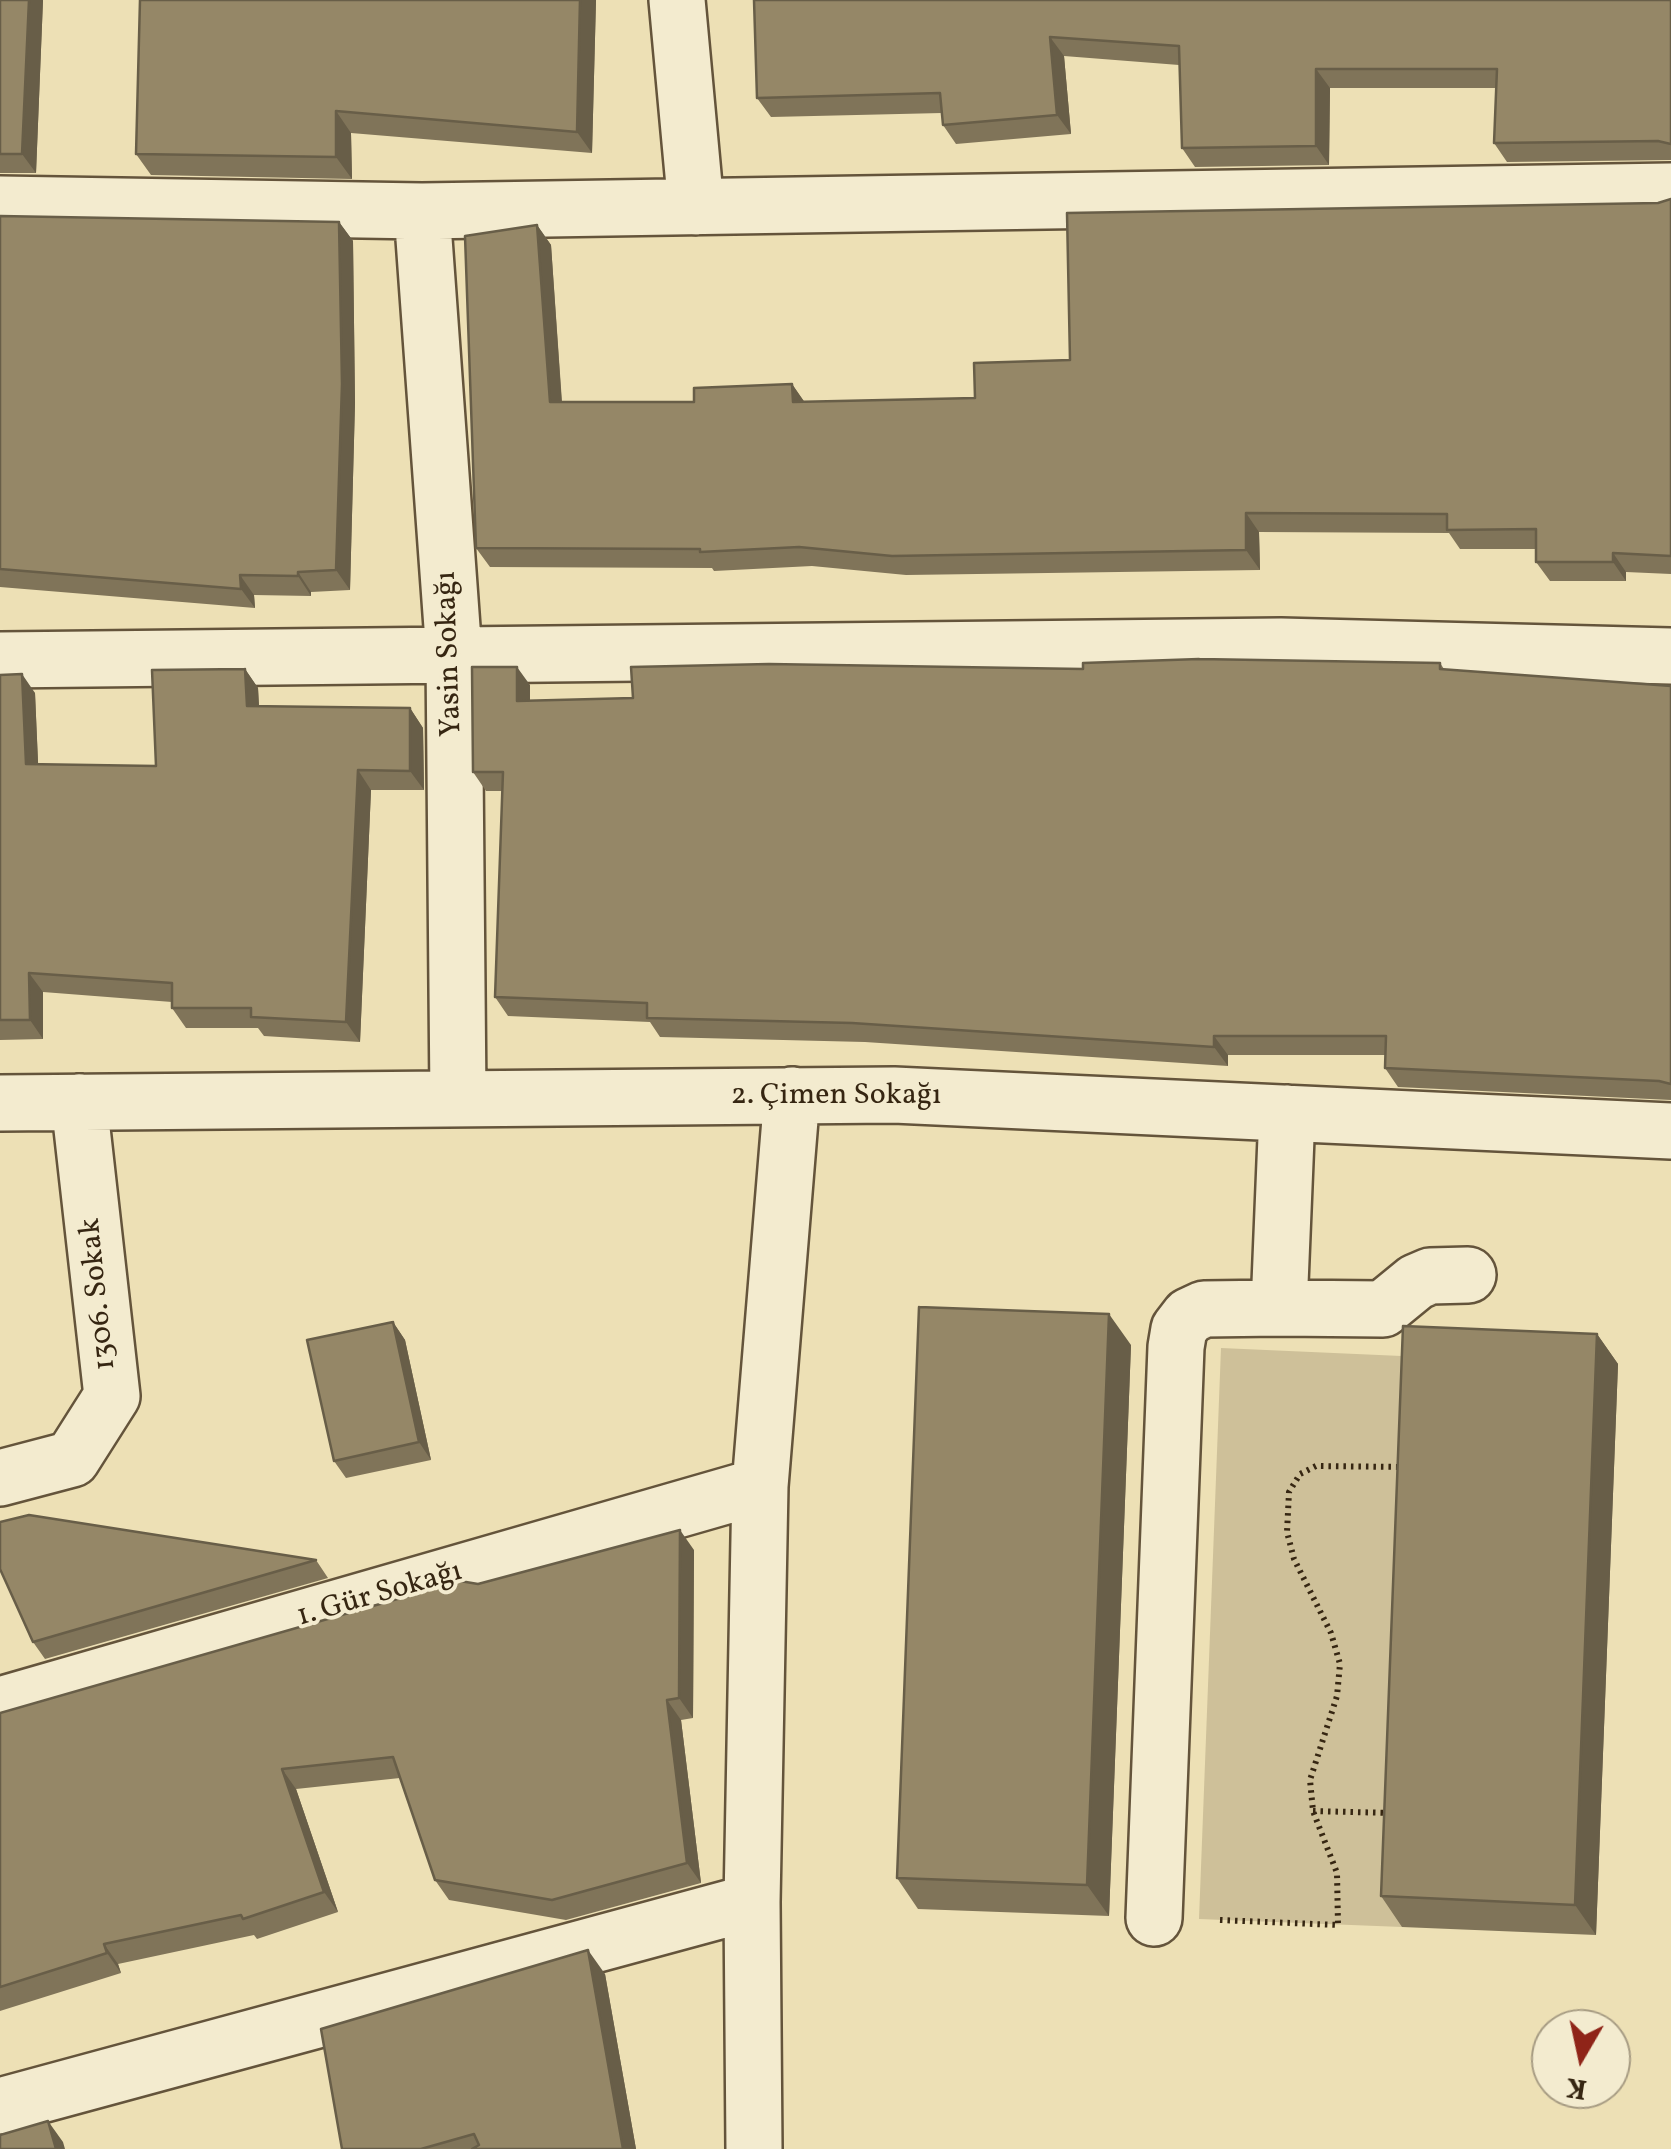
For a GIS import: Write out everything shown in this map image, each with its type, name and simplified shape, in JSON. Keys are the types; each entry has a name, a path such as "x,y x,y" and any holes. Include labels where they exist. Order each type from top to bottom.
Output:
{"street":[{"path":"677,0 696,206"},
{"path":"0,204 422,211 1671,191"},
{"name":"Yasin Sokağı","path":"422,211 454,654 458,1099"},
{"path":"0,660 1281,646 1671,656"},
{"name":"2. Çimen Sokağı","path":"0,1103 894,1094 1671,1131"},
{"path":"754,2149 752,1902 760,1486 792,1096"},
{"name":"1306. Sokak","path":"0,1478 72,1459 112,1396 79,1102"},
{"path":"1279,1308 1287,1113"},
{"path":"1154,1918 1176,1347 1180,1329 1189,1316 1204,1308 1384,1309 1416,1282 1430,1276 1468,1275"},
{"name":"1. Gür Sokağı","path":"0,1705 760,1486"},
{"path":"0,2106 752,1902"}],"path":[{"path":"1154,1918 1338,1925 1336,1874 1313,1811 1310,1780 1337,1696 1340,1664 1331,1633 1294,1559 1287,1532 1289,1492 1300,1474 1316,1466 1420,1468"},
{"path":"1313,1811 1407,1814"}],"shaded area":[{"path":"1221,1348 1424,1357 1402,1927 1199,1919"}],"building":[{"path":"0,0 29,0 22,154 0,154"},
{"path":"140,0 580,0 577,132 336,111 336,157 136,154"},
{"path":"754,0 1671,0 1671,144 1494,143 1497,69 1316,69 1316,146 1182,148 1179,46 1050,37 1057,115 943,125 940,93 757,98"},
{"path":"1671,199 1671,556 1613,553 1613,562 1536,562 1536,529 1447,530 1447,514 1246,513 1246,550 892,556 799,547 700,552 476,548 465,236 537,225 550,402 694,402 694,388 792,384 793,402 975,398 974,363 1070,360 1067,213 1658,203"},
{"path":"0,216 339,222 342,384 336,570 298,572 298,576 240,575 241,589 0,569"},
{"path":"1199,659 1440,663 1440,669 1671,686 1671,1084 1385,1068 1386,1036 1214,1036 1214,1047 852,1023 647,1018 647,1003 495,997 503,772 473,772 472,667 517,667 517,701 633,698 631,667 769,664 1083,669 1083,663"},
{"path":"245,669 247,706 410,708 410,771 358,770 346,1022 251,1017 251,1008 172,1008 172,983 29,973 30,1020 0,1020 0,675 22,674 26,764 156,766 152,670"},
{"path":"919,1307 1109,1314 1087,1885 897,1878"},
{"path":"393,1322 419,1442 334,1461 307,1340"},
{"path":"1403,1326 1597,1334 1575,1905 1381,1896"},
{"path":"29,1515 316,1560 33,1642 0,1569 0,1522"},
{"path":"680,1530 679,1698 667,1700 687,1863 552,1900 435,1880 393,1757 282,1769 324,1892 243,1919 241,1915 104,1944 107,1953 0,1987 0,1713 460,1581 478,1584"},
{"path":"588,1950 623,2149 472,2149 479,2145 474,2134 421,2149 342,2149 321,2029"},
{"path":"48,2121 56,2149 0,2149 0,2135"}]}
